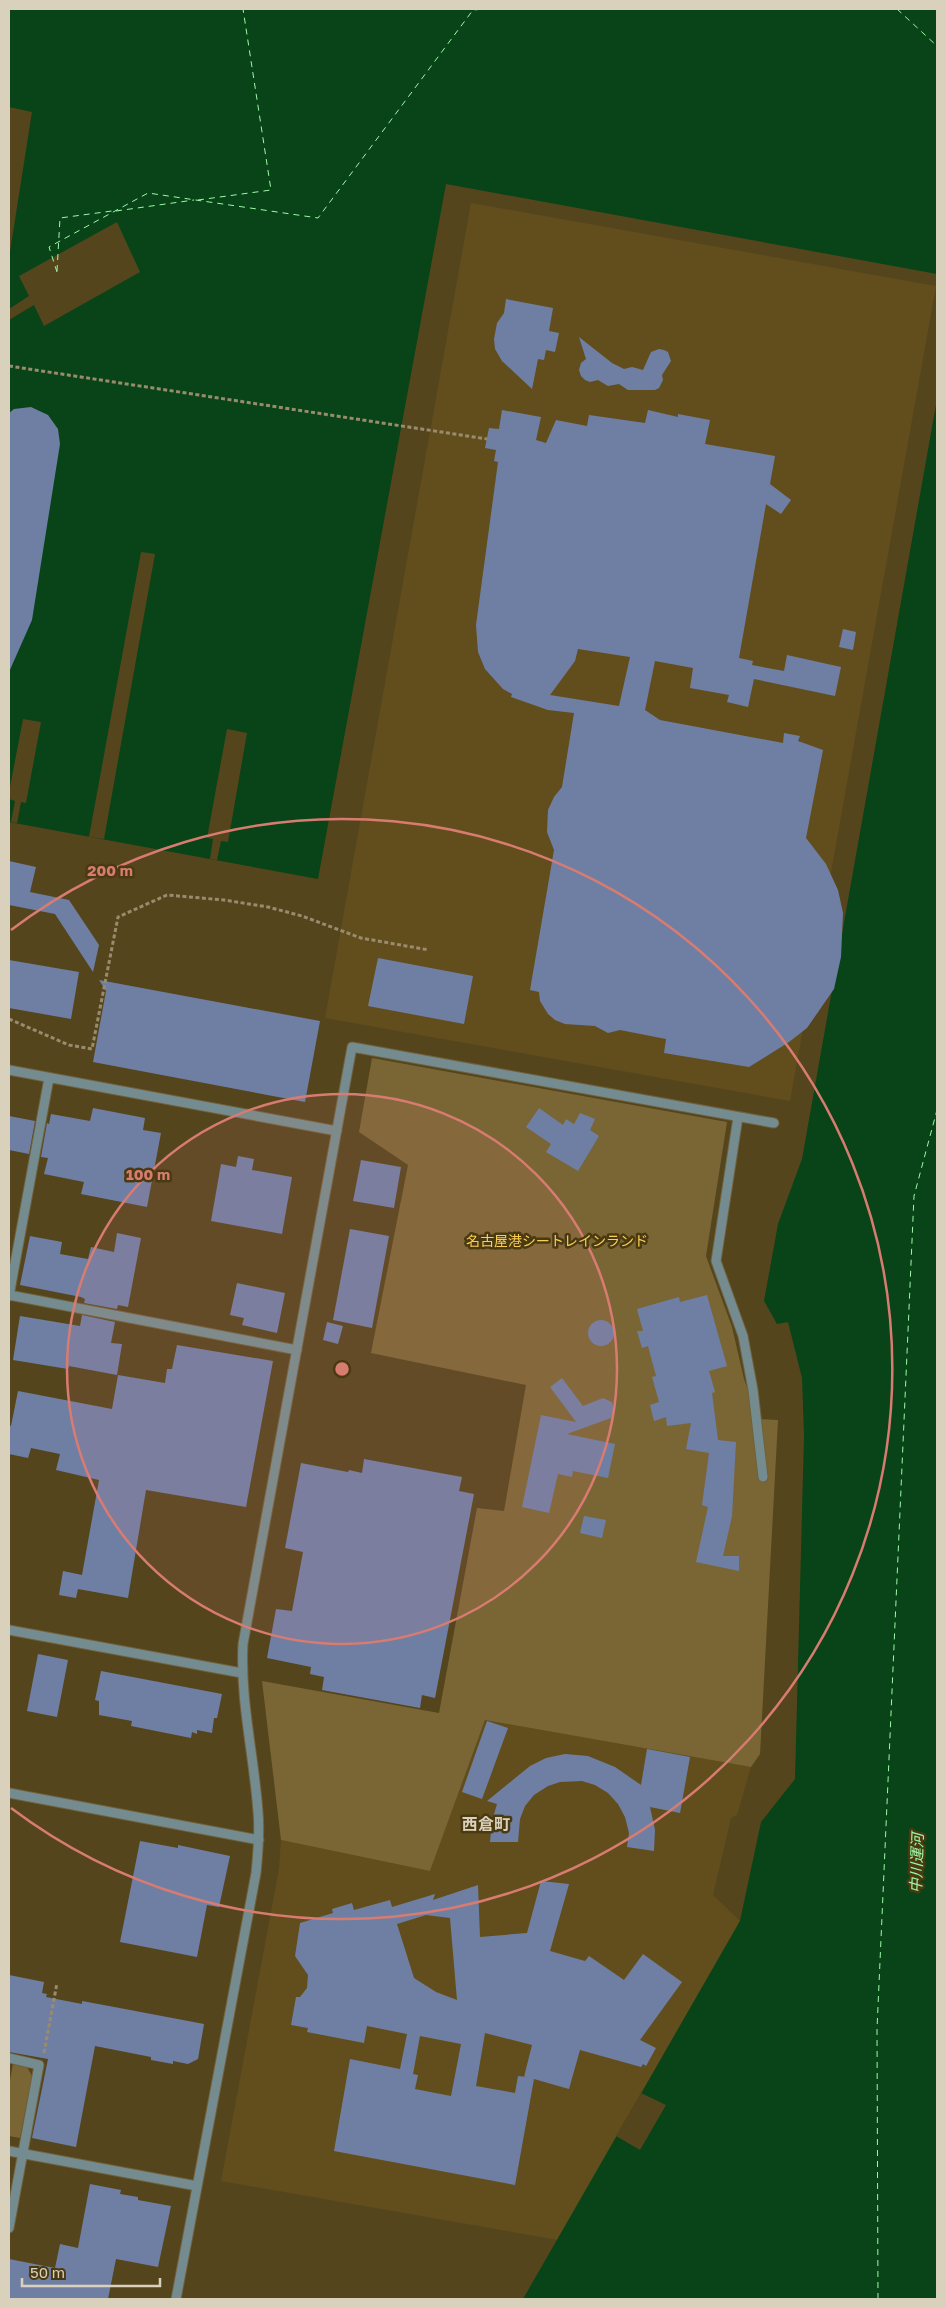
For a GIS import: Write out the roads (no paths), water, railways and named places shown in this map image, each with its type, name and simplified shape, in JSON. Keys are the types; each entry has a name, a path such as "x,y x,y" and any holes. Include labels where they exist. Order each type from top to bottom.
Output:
{"street":[{"path":"176,2299 253,1889 259,1840 258,1812 245,1719 242,1673 244,1644 352,1047 774,1124"},
{"path":"9,1070 337,1131"},
{"path":"49,1078 9,1295 297,1350"},
{"path":"738,1117 716,1260 743,1336 753,1390 763,1477"},
{"path":"9,1630 242,1673"},
{"path":"9,1793 259,1840"},
{"path":"9,2058 40,2066 9,2228"},
{"path":"9,2151 198,2186"}],"water":[{"path":"9,9 937,9 937,274 446,184 318,879 9,822 9,258 32,112 9,107"},
{"name":"中川運河","path":"937,399 937,2299 523,2299 740,1921 761,1822 795,1779 804,1436 802,1378 788,1322 777,1324 764,1301 778,1224 802,1159"}],"district":[{"name":"西倉町","path":"486,1824"}],"park label":[{"name":"名古屋港シートレインランド","path":"557,1240"}]}
